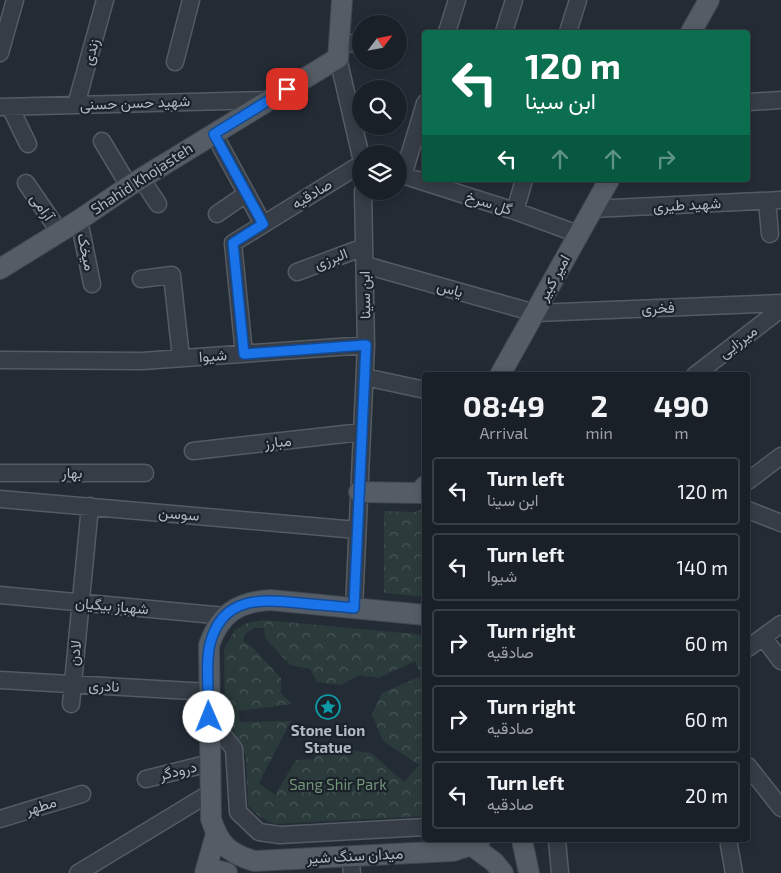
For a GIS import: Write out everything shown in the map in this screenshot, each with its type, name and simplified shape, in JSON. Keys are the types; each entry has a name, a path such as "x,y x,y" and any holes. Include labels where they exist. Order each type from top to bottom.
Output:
{"main road":[{"path":"339,50 342,0"},
{"path":"692,30 709,0"},
{"name":"Shahid Khojasteh","path":"0,269 79,220 135,182 270,100 339,50"},
{"name":"امیر کبیر","path":"502,372 607,182"},
{"path":"359,492 420,493 422,490"},
{"name":"میدان سنگ شیر","path":"422,615 270,600 254,601 238,606 225,616 215,630 209,646 211,819 216,834 225,847 250,867 351,865 453,851 476,843"},
{"path":"206,873 216,834"},
{"path":"522,842 529,873"},
{"path":"476,843 504,872"},
{"path":"206,873 215,870 227,873"}],"street":[{"path":"0,54 15,0"},
{"name":"زندی","path":"76,105 105,0"},
{"path":"175,62 191,0"},
{"path":"448,30 457,0"},
{"path":"505,30 514,0"},
{"path":"569,30 578,0"},
{"path":"352,47 339,50 359,145"},
{"name":"شهید حسن حسنی","path":"5,107 270,100"},
{"path":"750,102 781,100"},
{"path":"5,107 28,144"},
{"path":"407,157 422,112"},
{"path":"214,134 263,224"},
{"path":"102,141 135,182 158,204"},
{"name":"صادقیه","path":"244,354 233,243 352,170"},
{"name":"گل سرخ","path":"407,176 422,179"},
{"name":"گل سرخ","path":"437,182 458,186 515,211 578,234"},
{"path":"515,211 523,182"},
{"name":"آرامی","path":"26,183 59,231"},
{"path":"216,214 246,194"},
{"name":"ابن سینا","path":"354,608 366,345 363,200"},
{"path":"770,234 774,200"},
{"name":"شهید طیری","path":"592,209 774,200"},
{"name":"میخک","path":"79,220 92,284"},
{"name":"البرزی","path":"297,272 364,246"},
{"name":"یاس","path":"365,265 534,313"},
{"name":"شیوا","path":"141,279 172,275 180,358"},
{"name":"فخری","path":"534,313 781,303"},
{"name":"میرزایی","path":"699,372 781,309"},
{"name":"شیوا","path":"0,360 142,361 366,345"},
{"path":"364,377 422,389"},
{"name":"مبارز","path":"193,451 362,432"},
{"path":"750,479 781,456"},
{"name":"بهار","path":"0,473 145,473"},
{"name":"سوسن","path":"0,499 357,530"},
{"name":"لادن","path":"71,704 90,506"},
{"path":"750,511 781,523"},
{"name":"شهباز بیگیان","path":"0,595 225,616"},
{"path":"781,624 754,640 781,660"},
{"name":"نادری","path":"0,680 209,692"},
{"path":"209,717 234,749 238,812 259,832 280,835 422,827"},
{"name":"درودگر","path":"146,779 210,763"},
{"path":"750,768 781,807"},
{"path":"90,870 210,793"},
{"name":"مطهر","path":"0,819 82,794"},
{"path":"557,842 560,873"},
{"path":"729,845 734,873"}],"green space":[{"path":"422,509 422,597 384,593 384,511 415,512"},
{"name":"Sang Shir Park","path":"264,620 422,635 422,816 274,824 260,817 248,806 246,756 225,714 224,649 235,630 247,623","holes":["254,628 264,628 265,638 290,665 310,669 317,682 341,685 359,675 379,678 415,661 421,676 382,693 372,714 383,741 419,765 404,782 371,753 321,745 314,759 296,760 275,795 259,783 291,721 240,722 238,711 292,704 281,693 281,678 254,649 243,641 245,634"]}],"place":[{"name":"Stone Lion Statue","path":"328,707"}],"route":[{"path":"209,717 209,646 215,630 225,616 238,606 254,601 270,600 354,608 366,345 244,354 233,243 263,224 214,134 287,89"}]}
